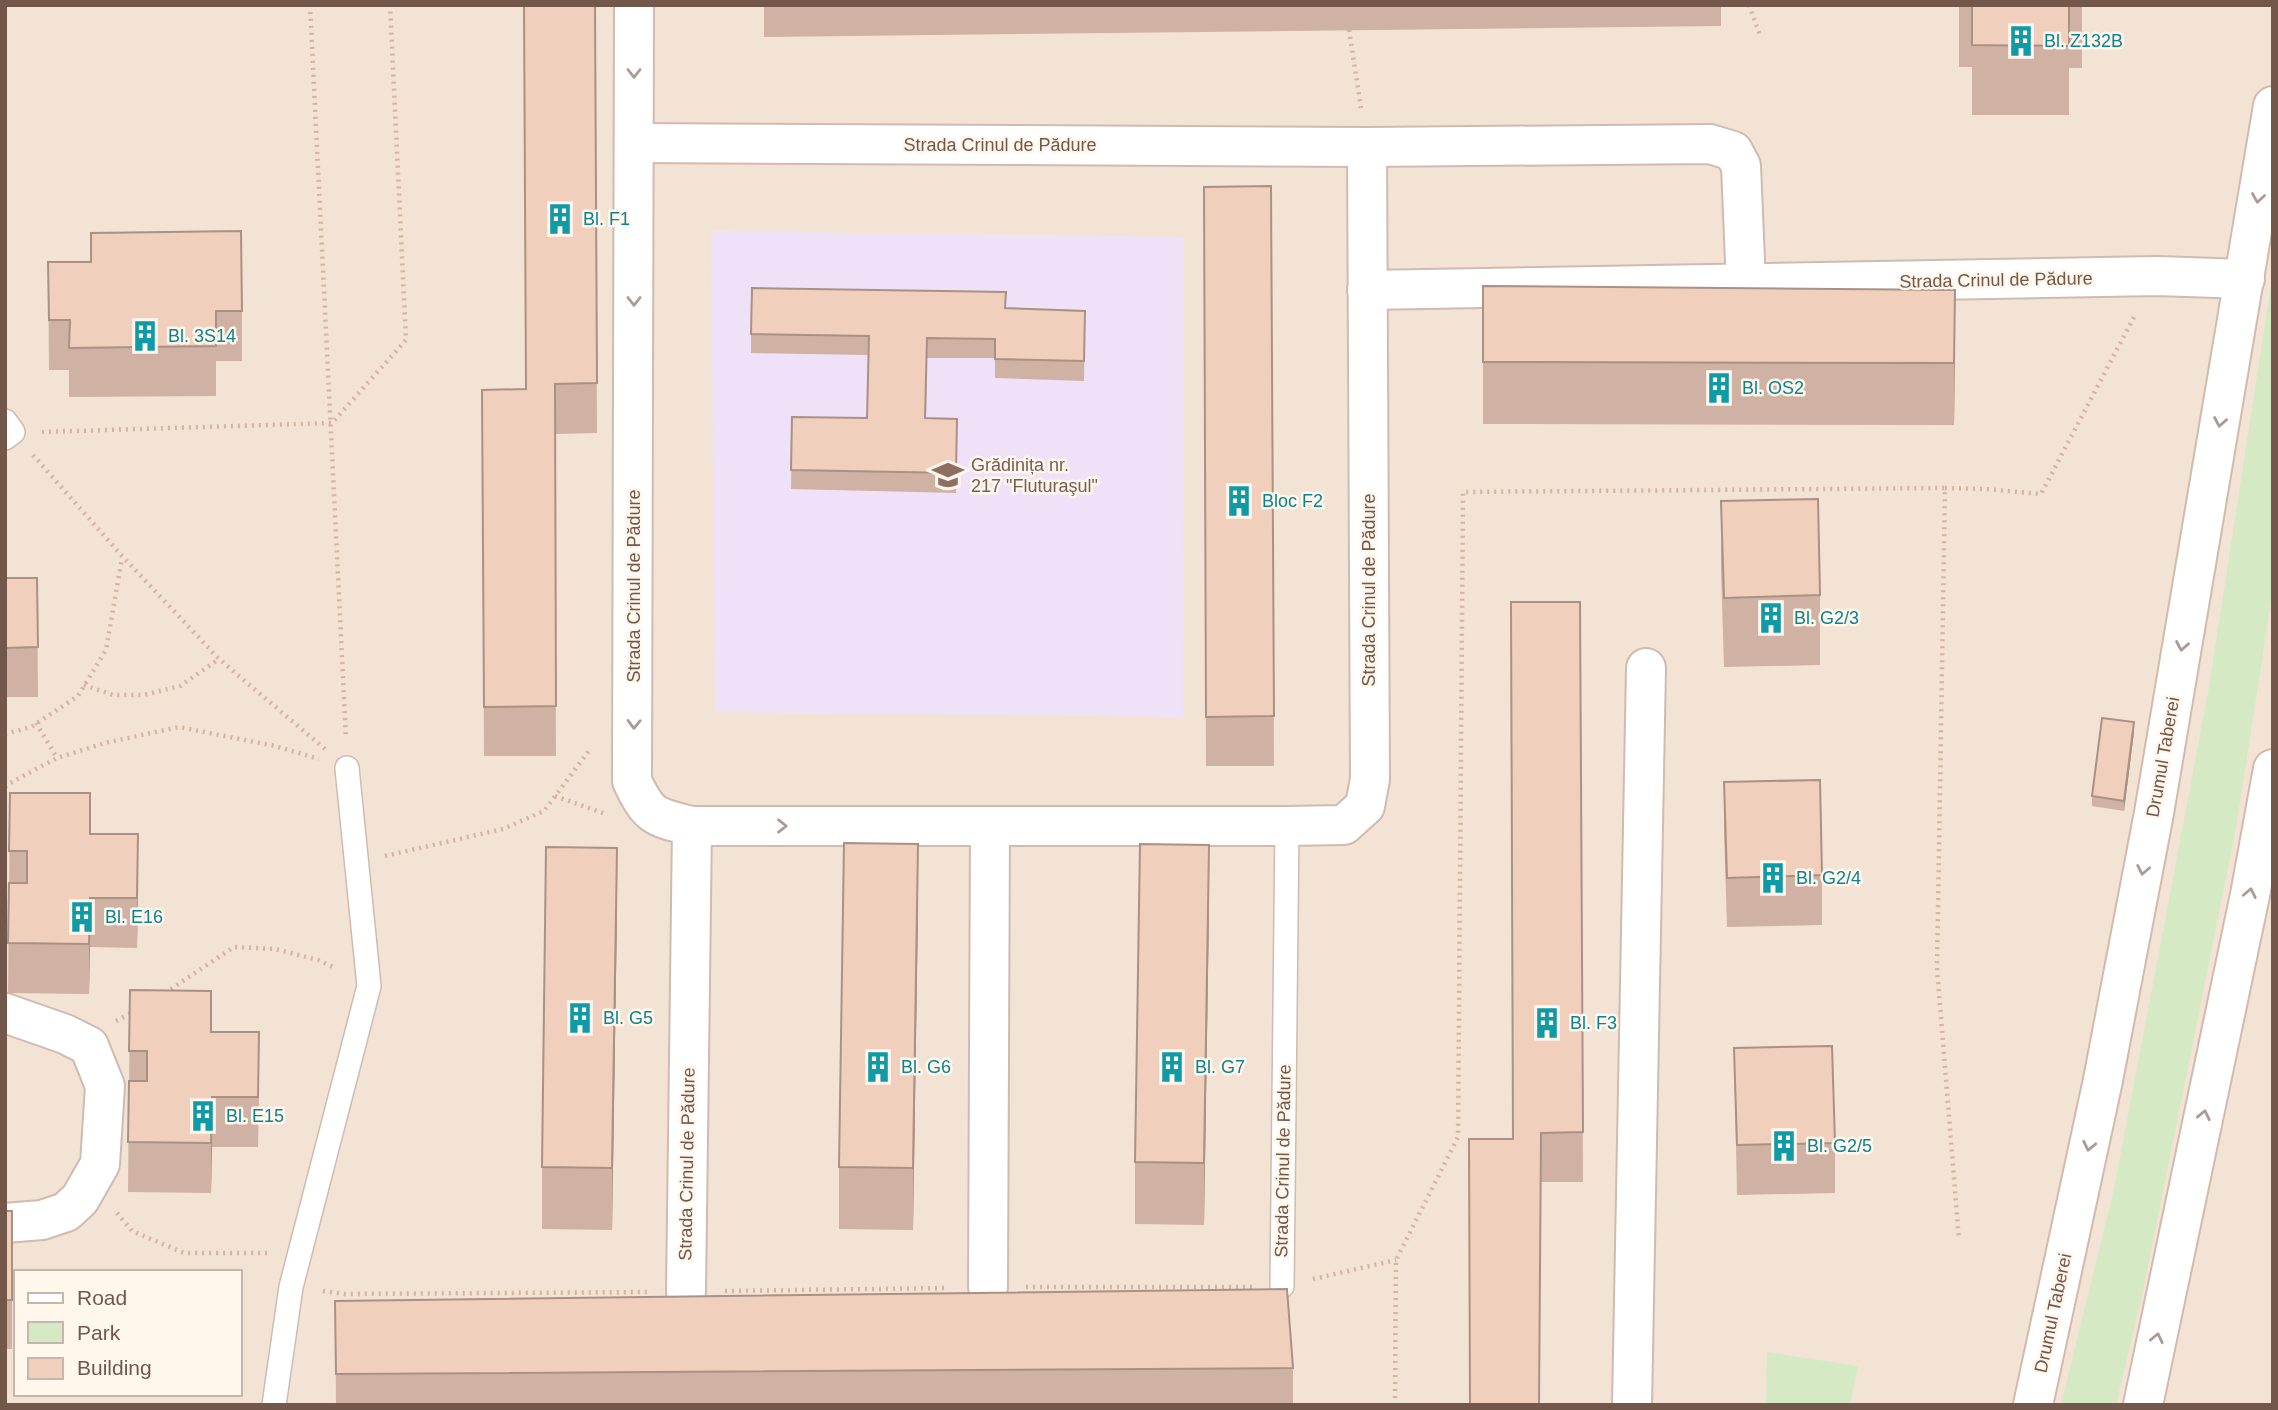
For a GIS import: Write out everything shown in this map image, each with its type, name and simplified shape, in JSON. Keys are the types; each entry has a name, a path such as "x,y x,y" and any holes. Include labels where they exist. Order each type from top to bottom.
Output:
{"street":[{"name":"Strada Crinul de Pădure","path":"634,5 632,781 643,804 659,819 692,826 1344,825 1365,806 1370,779 1367,147"},
{"name":"Drumul Taberei","path":"2032,1405 2103,1080 2151,827 2273,106"},
{"name":"Strada Crinul de Pădure","path":"634,143 1367,147 1710,144 1733,150 1741,166 1746,285"},
{"name":"Strada Crinul de Pădure","path":"1367,290 2157,276 2245,279"},
{"path":"1632,1405 1646,668"},
{"path":"2143,1405 2250,895 2273,769"},
{"name":"Strada Crinul de Pădure","path":"685,1292 692,826"},
{"path":"988,1287 990,826"},
{"path":"5,1013 65,1034 89,1046 105,1086 100,1164 80,1199 66,1212 42,1220 5,1223"}],"lane":[{"path":"274,1405 291,1287 369,986 347,768"},
{"name":"Strada Crinul de Pădure","path":"1282,1286 1287,826"}],"path":[{"path":"310,5 347,768"},
{"path":"8,430 331,423 406,340 390,5"},
{"path":"1749,5 1761,38"},
{"path":"1349,30 1367,147"},
{"path":"1945,488 2041,494 2157,276"},
{"path":"8,430 122,557 219,659 347,768"},
{"path":"5,734 31,727 78,696 106,650 122,557"},
{"path":"84,685 113,695 144,695 180,686 219,659"},
{"path":"36,723 57,758"},
{"path":"5,788 9,783 57,758 105,743 179,727 275,746 347,768"},
{"path":"357,860 503,829 544,811 594,744"},
{"path":"157,998 234,947 275,948 318,960 369,986"},
{"path":"65,1034 106,1027 136,1010"},
{"path":"87,1188 113,1208 132,1231 184,1253 299,1254"},
{"path":"291,1287 345,1294 1282,1286 1396,1260"}],"shaded area":[{"path":"5,5 2273,5 2271,1405 5,1405"},
{"name":"Grădinița nr. 217 \"Fluturaşul\"","path":"711,231 1184,237 1183,717 715,712"}],"green space":[{"path":"2273,272 2273,589 2236,828 2143,1291 2116,1405 2061,1405 2114,1189 2209,687"},
{"path":"1767,1352 1858,1366 1850,1405 1766,1405"}],"building":[{"name":"Bl. F1","path":"524,5 595,5 597,383 555,384 556,706 484,707 482,390 526,389"},
{"path":"1972,5 2069,5 2069,46 1972,45"},
{"name":"Bloc F2","path":"1271,186 1274,716 1206,717 1204,187"},
{"path":"241,231 242,311 216,311 216,346 69,348 70,320 49,320 48,262 91,262 91,233"},
{"path":"1483,286 1955,290 1954,363 1483,362"},
{"path":"752,288 1006,292 1005,308 1085,311 1084,361 995,359 995,339 927,338 925,418 957,419 956,473 791,470 792,417 867,418 869,336 751,334"},
{"path":"1818,499 1820,595 1724,598 1721,501"},
{"path":"5,578 37,578 38,647 5,648"},
{"name":"Bl. F3","path":"1511,602 1580,602 1583,1132 1541,1133 1539,1405 1470,1405 1469,1139 1513,1139"},
{"path":"2102,718 2134,722 2124,801 2092,796"},
{"path":"1820,780 1822,875 1727,878 1724,782"},
{"path":"10,793 90,793 90,834 138,834 137,898 90,898 89,944 8,943 9,883 27,883 27,851 9,851"},
{"name":"Bl. G6","path":"844,843 918,844 913,1168 839,1167"},
{"name":"Bl. G7","path":"1140,844 1209,845 1204,1163 1135,1162"},
{"name":"Bl. G5","path":"546,847 617,848 612,1168 542,1167"},
{"path":"130,990 211,991 211,1032 259,1032 258,1097 212,1097 211,1143 128,1142 129,1081 147,1081 147,1051 129,1051"},
{"path":"1832,1046 1835,1143 1737,1145 1734,1048"},
{"path":"5,1211 12,1211 12,1300 5,1300"},
{"path":"1287,1289 1293,1368 336,1374 335,1301"}],"place":[{"name":"Bl. Z132B","path":"2021,41"},
{"name":"Bl. F1","path":"560,219"},
{"name":"Bl. 3S14","path":"145,336"},
{"name":"Bl. OS2","path":"1719,388"},
{"name":"Grădinița nr. 217 \"Fluturaşul\"","path":"948,475"},
{"name":"Bloc F2","path":"1239,501"},
{"name":"Bl. G2/3","path":"1771,618"},
{"name":"Bl. G2/4","path":"1773,878"},
{"name":"Bl. E16","path":"82,917"},
{"name":"Bl. G5","path":"580,1018"},
{"name":"Bl. F3","path":"1547,1023"},
{"name":"Bl. G6","path":"878,1067"},
{"name":"Bl. G7","path":"1172,1067"},
{"name":"Bl. E15","path":"203,1116"},
{"name":"Bl. G2/5","path":"1784,1146"}]}
